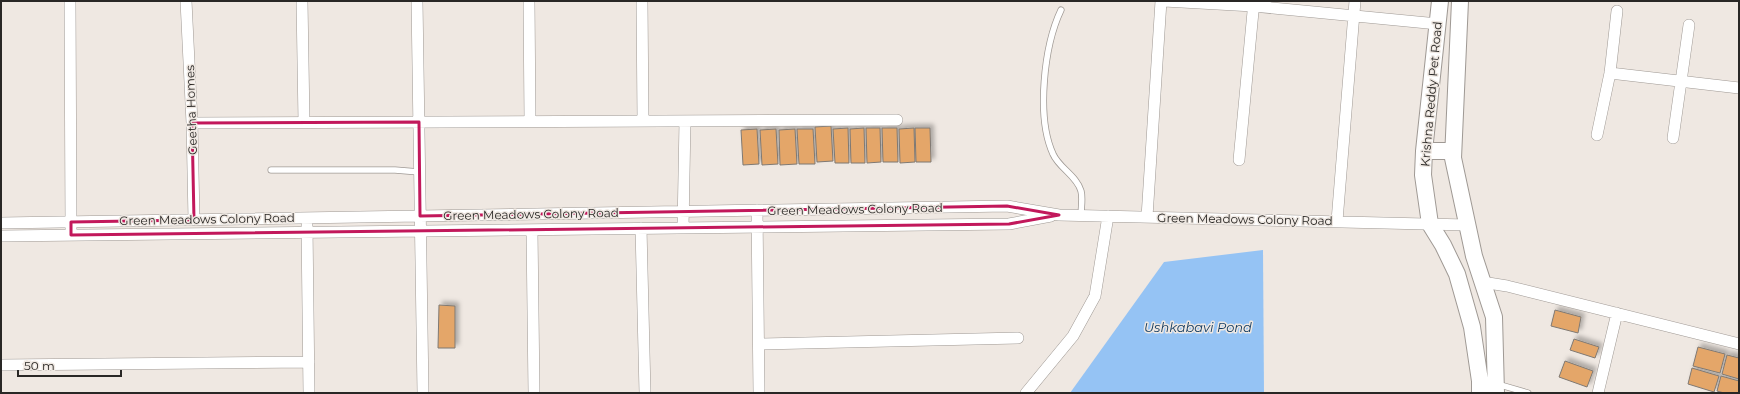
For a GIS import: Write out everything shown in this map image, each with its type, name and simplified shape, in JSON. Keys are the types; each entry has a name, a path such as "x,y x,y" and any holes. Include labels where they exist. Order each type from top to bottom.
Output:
{"main road":[{"name":"Krishna Reddy Pet Road","path":"1440,1 1424,151 1424,175 1430,224 1443,244 1457,274 1472,327 1480,381 1480,393"},
{"name":"Krishna Reddy Pet Road","path":"1460,1 1453,158 1467,225 1482,282 1494,317 1496,388"},
{"path":"1424,151 1453,151"}],"street":[{"path":"70,1 71,235"},
{"name":"Geetha Homes","path":"186,1 192,123 194,220"},
{"path":"302,1 304,122"},
{"path":"417,1 423,393"},
{"path":"529,1 530,121"},
{"path":"642,1 643,121"},
{"path":"1147,217 1163,1 1253,4 1354,17 1438,24"},
{"path":"1338,221 1355,1"},
{"path":"1239,160 1253,4"},
{"path":"1597,135 1610,73 1616,11"},
{"path":"1674,138 1689,25"},
{"path":"1610,73 1739,88"},
{"path":"192,123 897,120"},
{"path":"683,228 685,121"},
{"name":"Green Meadows Colony Road","path":"1,223 1007,206 1059,215 1081,216 1467,225"},
{"path":"757,210 759,393"},
{"name":"Green Meadows Colony Road","path":"1,236 1009,224 1059,215"},
{"path":"1026,393 1073,336 1095,296 1108,216"},
{"path":"307,218 309,393"},
{"path":"641,228 645,393"},
{"path":"532,230 534,393"},
{"path":"1482,282 1507,286 1739,344"},
{"path":"1598,393 1617,313"},
{"path":"759,344 1018,338"},
{"path":"1,365 309,362"}],"lane":[{"path":"1061,10 1053,32 1046,62 1044,96 1045,121 1053,154 1081,190 1081,216"},
{"path":"271,170 395,170 419,172"},
{"path":"1496,388 1528,393"}],"highlighted area":[{"path":"419,122 420,216 1007,206 1059,215 1009,224 71,235 71,222 194,220 192,123"}],"water":[{"name":"Ushkabavi Pond","path":"1263,250 1264,393 1070,393 1164,262"}],"building":[{"path":"831,126 833,161 817,162 815,127"},
{"path":"848,128 849,163 835,163 833,129"},
{"path":"864,128 865,163 851,163 850,129"},
{"path":"866,128 880,128 881,162 867,163"},
{"path":"882,128 897,128 898,162 883,162"},
{"path":"914,128 915,162 900,163 899,129"},
{"path":"915,128 930,128 931,162 916,162"},
{"path":"757,129 759,164 743,165 741,130"},
{"path":"776,129 778,164 762,165 760,130"},
{"path":"795,129 797,164 780,165 779,130"},
{"path":"797,129 813,129 815,164 799,164"},
{"path":"439,305 455,306 455,348 438,348"},
{"path":"1555,310 1581,317 1578,333 1551,326"},
{"path":"1574,339 1599,347 1595,358 1570,350"},
{"path":"1698,347 1725,354 1720,373 1693,366"},
{"path":"1727,355 1739,358 1739,379 1722,374"},
{"path":"1565,361 1593,371 1587,387 1559,377"},
{"path":"1692,368 1719,376 1714,392 1688,384"},
{"path":"1721,376 1739,381 1739,393 1724,393 1717,391"}]}
